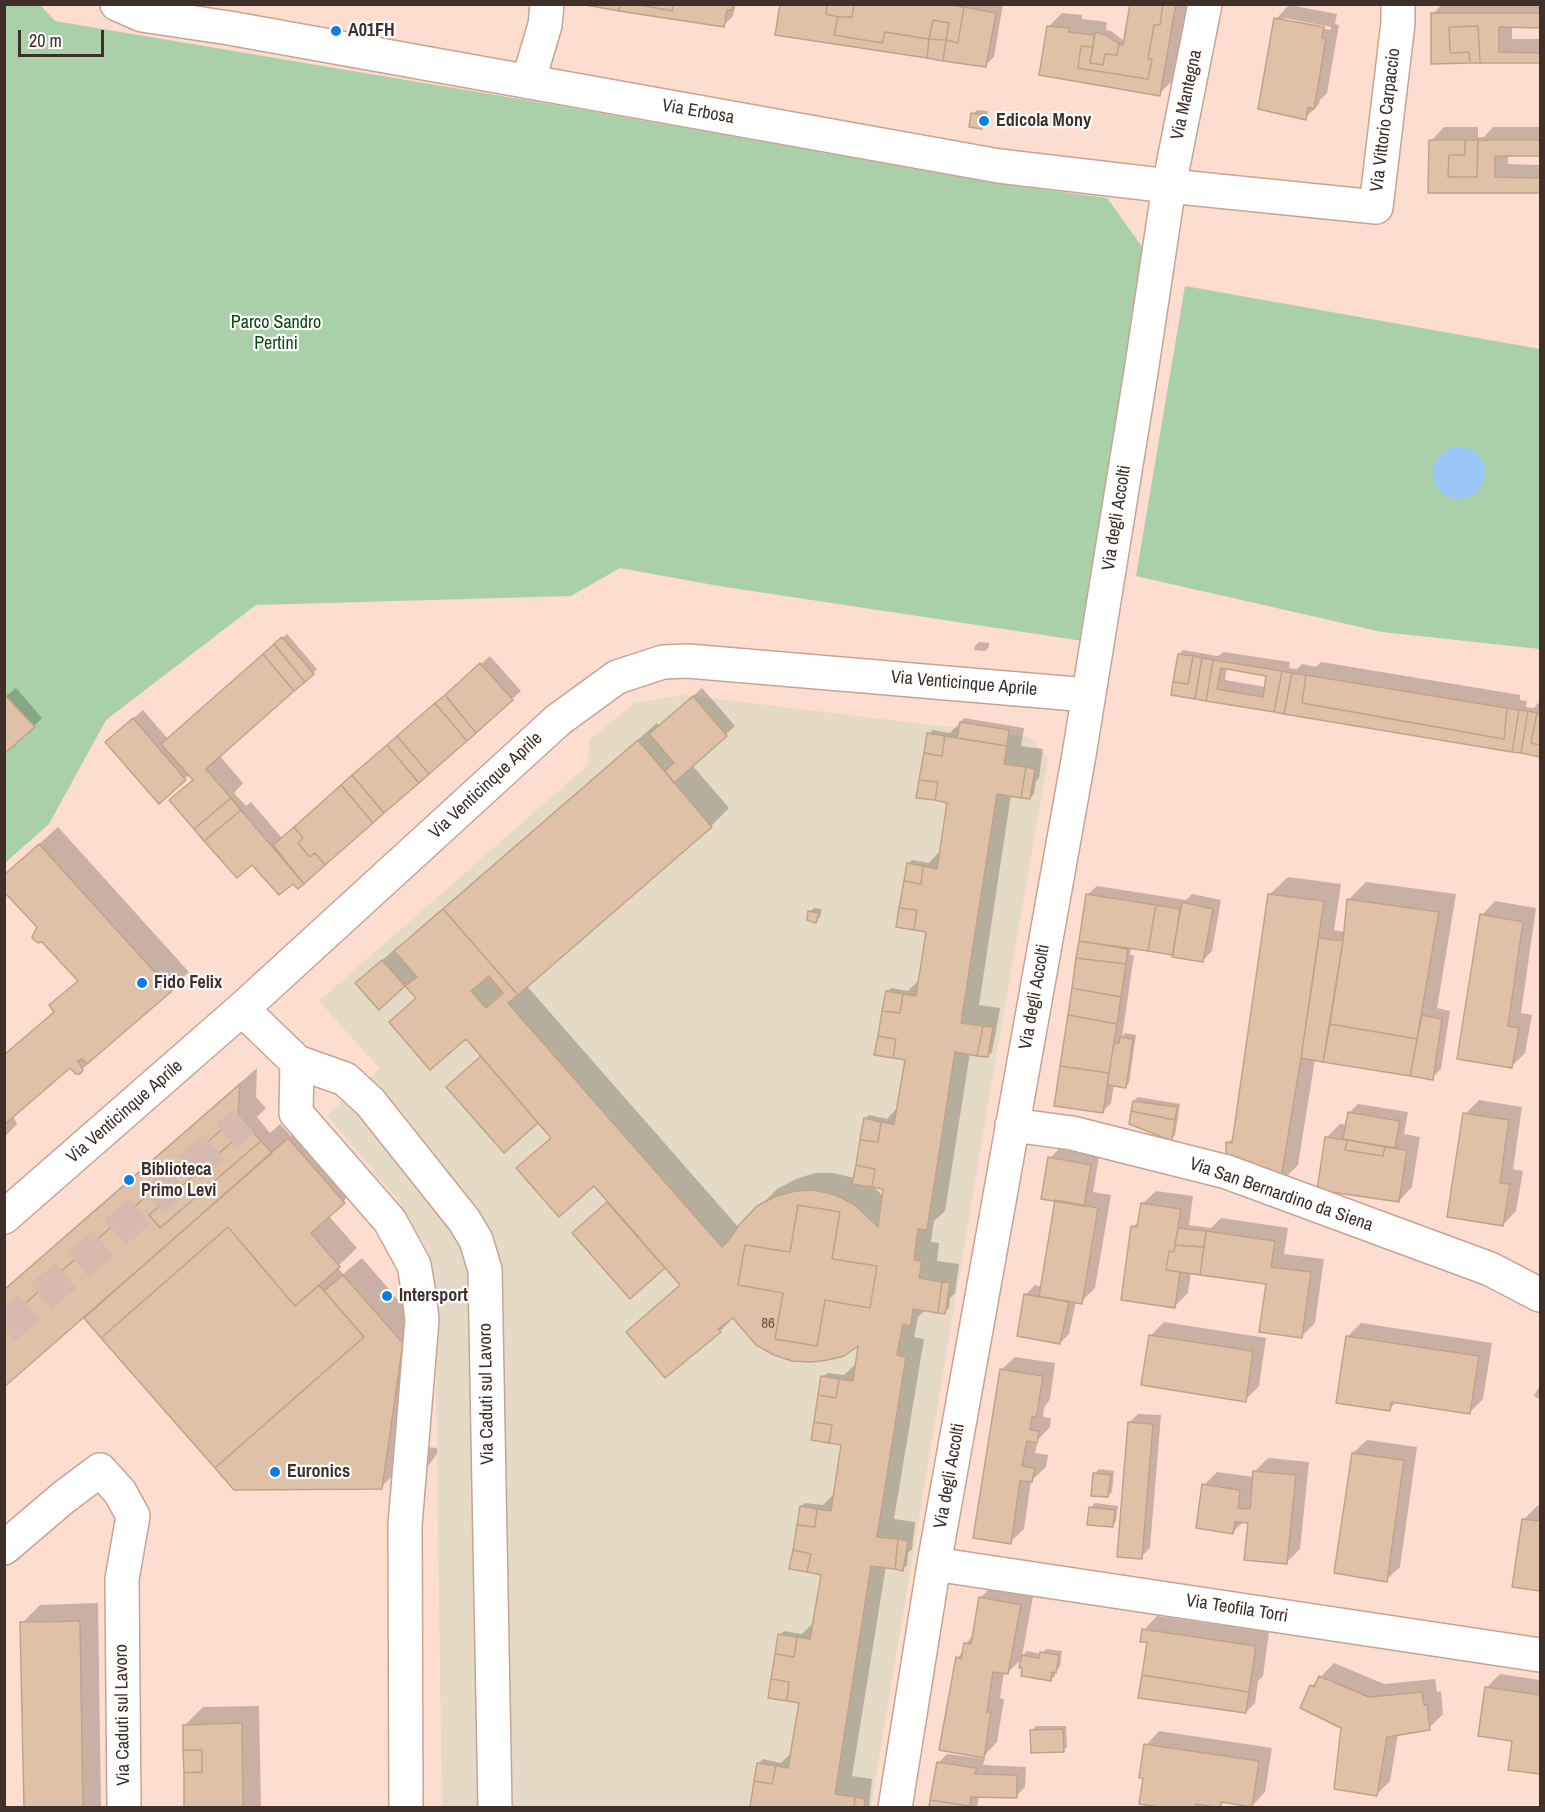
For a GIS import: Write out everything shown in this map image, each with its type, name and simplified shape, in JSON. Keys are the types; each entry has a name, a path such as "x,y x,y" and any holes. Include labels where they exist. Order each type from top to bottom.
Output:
{"street":[{"name":"Via Erbosa","path":"117,4 142,15 229,28 999,166 1169,186"},
{"name":"Via Erbosa","path":"155,4 229,28"},
{"path":"528,82 545,25 547,4"},
{"name":"Via Mantegna","path":"1169,186 1205,4"},
{"name":"Via Vittorio Carpaccio","path":"1169,186 1376,207 1398,23 1398,4"},
{"name":"Via degli Accolti","path":"896,1808 934,1564 1088,695 1169,186"},
{"name":"Via Venticinque Aprile","path":"4,1217 242,1010 558,720 617,677 663,662 688,661 1088,695"},
{"name":"Via Caduti sul Lavoro","path":"242,1010 297,1062 345,1079 370,1102 464,1220 476,1240 485,1270 495,1808"},
{"path":"297,1062 296,1113 390,1221 414,1265 420,1294 422,1320 405,1525 406,1808"},
{"name":"Via San Bernardino da Siena","path":"1012,1125 1072,1133 1227,1172 1491,1269 1540,1294"},
{"name":"Via Caduti sul Lavoro","path":"4,1548 100,1470 120,1492 133,1516 122,1579 124,1808"},
{"name":"Via Teofila Torri","path":"934,1564 1540,1655"}],"shaded area":[{"path":"685,695 1029,737 1048,759 871,1807 442,1807 435,1312 429,1253 397,1199 327,1115 380,1069 319,1001 588,765 589,740 634,703"}],"green space":[{"name":"Parco Sandro Pertini","path":"5,5 40,5 55,21 555,105 994,183 1107,198 1143,248 1083,641 719,586 620,568 571,596 256,605 106,720 49,824 5,863"},
{"path":"1185,286 1540,349 1540,649 1382,632 1136,576"}],"water":[{"path":"1459,447 1469,449 1477,455 1483,463 1485,473 1483,483 1477,491 1469,497 1459,499 1449,497 1441,491 1435,483 1433,473 1435,463 1441,455 1449,449"}],"building":[{"path":"580,4 620,4 619,11"},
{"path":"620,4 636,4 672,11 673,4 733,4 732,10 727,10 724,27 619,11"},
{"path":"636,4 673,4 672,11"},
{"path":"780,4 827,4 826,14 838,17 834,35 882,43 885,32 929,39 927,58 775,35"},
{"path":"827,4 854,4 852,17 826,14"},
{"path":"854,4 945,4 964,7 958,43 946,40 949,23 933,20 929,39 885,32 882,43 834,35 838,17 852,17"},
{"path":"1130,4 1163,4 1160,25 1154,25 1148,59 1152,59 1148,79 1078,68 1081,46 1093,47 1090,63 1103,65 1105,54 1117,55 1119,44 1123,45"},
{"path":"1163,4 1176,4 1160,96 1039,75 1047,26 1069,28 1069,32 1094,35 1093,47 1081,46 1078,68 1148,79 1152,59 1148,59 1154,25 1160,25"},
{"path":"964,7 996,13 986,67 943,61 946,40 958,43"},
{"path":"1431,13 1540,13 1540,28 1499,27 1499,52 1540,53 1540,63 1480,63 1478,26 1449,27 1450,53 1469,52 1470,63 1431,64"},
{"path":"1274,18 1324,27 1322,38 1326,39 1314,109 1308,107 1306,120 1258,109"},
{"path":"933,20 949,23 946,40 929,39"},
{"path":"1478,26 1480,63 1470,63 1469,52 1450,53 1449,27"},
{"path":"1095,32 1106,35 1119,44 1117,55 1105,54 1103,65 1090,63"},
{"path":"929,39 946,40 943,61 927,58"},
{"path":"971,113 984,115 982,129 969,127"},
{"path":"1429,140 1465,140 1465,155 1449,155 1448,177 1477,177 1478,140 1540,140 1540,156 1495,156 1495,177 1540,178 1540,193 1428,193"},
{"path":"1465,140 1478,140 1477,177 1448,177 1449,155 1465,155"},
{"path":"282,637 314,674 305,682 274,644"},
{"path":"274,644 305,682 294,691 263,654"},
{"path":"263,654 294,691 206,769 231,798 194,829 169,800 193,780 161,744"},
{"path":"1178,654 1193,656 1188,684 1173,682"},
{"path":"1193,656 1202,658 1195,699 1171,695 1173,682 1188,684"},
{"path":"1202,658 1213,660 1206,701 1195,699"},
{"path":"1213,660 1282,671 1274,712 1206,701","holes":["1221,668 1266,676 1263,697 1217,689"]},
{"path":"480,663 513,700 476,733 445,695"},
{"path":"1282,671 1292,673 1284,714 1274,712"},
{"path":"1292,673 1306,675 1302,703 1504,739 1507,708 1519,710 1512,752 1284,714"},
{"path":"1306,675 1507,708 1504,739 1302,703"},
{"path":"445,695 476,733 467,741 435,703"},
{"path":"6,696 35,727 4,754 4,697"},
{"path":"693,696 727,736 674,783 665,771 674,763 649,734"},
{"path":"435,703 467,741 429,774 397,736"},
{"path":"1519,710 1528,711 1521,753 1512,752"},
{"path":"1528,711 1537,713 1531,743 1540,745 1540,757 1521,753"},
{"path":"1537,713 1540,714 1540,745 1531,743"},
{"path":"133,718 186,780 159,804 105,742"},
{"path":"960,722 1009,730 1007,746 957,738"},
{"path":"927,733 945,736 942,756 924,753"},
{"path":"397,736 429,774 419,783 387,745"},
{"path":"945,736 1007,746 1004,764 1026,767 1021,798 997,794 961,1023 983,1026 977,1056 955,1052 927,1230 918,1229 914,1260 922,1261 919,1278 942,1282 938,1313 913,1309 911,1326 903,1324 897,1355 906,1357 877,1537 898,1539 895,1569 871,1566 835,1794 855,1797 854,1808 750,1807 754,1781 772,1784 776,1766 788,1768 799,1703 787,1701 789,1682 771,1679 775,1654 794,1657 797,1637 810,1639 821,1575 807,1572 811,1554 793,1550 797,1525 815,1527 817,1509 831,1511 841,1445 829,1443 832,1425 814,1422 818,1395 836,1398 839,1379 853,1381 858,1346 844,1356 828,1360 792,1361 774,1355 756,1345 733,1318 718,1329 721,1332 665,1378 626,1332 680,1285 594,1186 559,1217 516,1168 551,1138 466,1039 430,1070 389,1022 416,998 405,986 417,977 394,951 443,909 518,995 508,1003 722,1247 757,1206 776,1196 796,1191 815,1190 838,1196 855,1205 878,1227 883,1189 872,1187 875,1169 856,1165 860,1140 878,1142 881,1122 894,1124 905,1060 893,1058 896,1039 878,1036 882,1011 900,1013 903,994 916,996 926,932 914,930 917,910 899,908 904,881 921,884 923,866 937,869 947,803 935,800 938,782 919,780 924,753 942,756","holes":["489,976 503,993 486,1008 471,991","798,1205 840,1212 832,1259 877,1266 870,1308 825,1300 817,1346 775,1339 783,1293 738,1285 745,1245 790,1252"]},
{"path":"638,740 712,827 518,995 443,909"},
{"path":"387,745 419,783 384,813 352,775"},
{"path":"1026,767 1035,769 1030,799 1021,798"},
{"path":"352,775 384,813 373,823 341,785"},
{"path":"919,780 938,782 935,800 916,798"},
{"path":"341,785 373,823 325,865 315,853 310,857 298,843 303,838 294,827"},
{"path":"231,798 241,810 204,841 194,829"},
{"path":"241,810 304,884 298,889 293,884 279,895 252,865 237,878 204,841"},
{"path":"294,827 303,838 298,843 310,857 315,853 325,865 304,884 273,845"},
{"path":"39,844 172,991 87,1064 82,1059 78,1061 83,1070 80,1074 76,1074 70,1068 4,1125 4,1055 54,1012 49,1005 78,981 42,942 38,943 34,940 32,937 37,927 4,892 4,875"},
{"path":"907,863 923,866 921,884 904,881"},
{"path":"1086,894 1156,905 1148,951 1079,941"},
{"path":"1268,894 1324,901 1280,1185 1226,1162 1226,1142 1232,1143"},
{"path":"1347,899 1439,912 1417,1039 1330,1024"},
{"path":"1182,902 1213,909 1203,962 1172,957"},
{"path":"1156,905 1180,909 1173,955 1148,951"},
{"path":"899,908 917,910 914,930 896,927"},
{"path":"808,911 819,913 816,923 807,920"},
{"path":"1480,914 1523,922 1508,1026 1519,1028 1512,1068 1457,1059"},
{"path":"1319,938 1343,941 1323,1062 1301,1058"},
{"path":"1079,941 1128,949 1126,964 1076,958"},
{"path":"1076,958 1126,964 1121,997 1072,988"},
{"path":"382,960 405,986 379,1010 355,983"},
{"path":"1072,988 1121,997 1117,1024 1068,1015"},
{"path":"886,991 903,994 900,1013 882,1011"},
{"path":"1068,1015 1117,1024 1109,1073 1060,1066"},
{"path":"1422,1015 1442,1019 1433,1080 1410,1076"},
{"path":"1330,1024 1417,1039 1410,1076 1323,1062"},
{"path":"983,1026 993,1027 988,1057 977,1056"},
{"path":"878,1036 896,1039 893,1058 874,1055"},
{"path":"1120,1037 1133,1039 1126,1088 1107,1085 1114,1043 1119,1043"},
{"path":"481,1056 538,1123 504,1153 446,1087"},
{"path":"1060,1066 1109,1073 1103,1113 1054,1106"},
{"path":"240,1084 238,1115 4,1322 4,1290"},
{"path":"1133,1101 1177,1107 1175,1120 1131,1111"},
{"path":"1131,1111 1175,1120 1172,1141 1129,1124"},
{"path":"1348,1112 1400,1121 1395,1148 1343,1139"},
{"path":"1463,1113 1509,1120 1500,1183 1510,1184 1503,1226 1447,1217"},
{"path":"238,1115 249,1127 149,1215 160,1228 261,1141 272,1153 4,1387 4,1322"},
{"path":"864,1118 881,1122 878,1142 860,1140"},
{"path":"249,1127 261,1141 160,1228 149,1215"},
{"path":"1325,1137 1347,1140 1345,1150 1383,1156 1385,1147 1407,1150 1399,1202 1317,1190"},
{"path":"288,1138 345,1203 311,1233 340,1267 295,1306 228,1227 101,1338 84,1318"},
{"path":"1347,1140 1385,1147 1383,1156 1345,1150"},
{"path":"1048,1157 1091,1165 1084,1206 1041,1199"},
{"path":"856,1165 875,1169 872,1187 852,1184"},
{"path":"1055,1200 1098,1208 1082,1304 1039,1296"},
{"path":"607,1202 665,1268 630,1299 572,1233"},
{"path":"1141,1203 1181,1209 1174,1252 1169,1251 1166,1270 1180,1272 1175,1308 1121,1300 1131,1226 1137,1227"},
{"path":"798,1205 840,1212 832,1259 877,1266 870,1308 825,1300 817,1346 775,1339 783,1293 738,1285 745,1245 790,1252"},
{"path":"228,1227 295,1306 319,1285 364,1337 215,1468 101,1338"},
{"path":"1178,1228 1206,1231 1204,1247 1175,1245"},
{"path":"1206,1231 1275,1241 1271,1267 1311,1272 1302,1338 1259,1332 1266,1284 1200,1275"},
{"path":"1175,1245 1204,1247 1200,1275 1166,1270 1169,1251 1174,1252"},
{"path":"343,1275 403,1343 382,1489 234,1490 215,1468 364,1337 324,1291"},
{"path":"942,1282 950,1283 945,1314 938,1313"},
{"path":"1024,1294 1069,1302 1060,1344 1017,1336"},
{"path":"1149,1335 1253,1351 1246,1402 1141,1385"},
{"path":"1346,1336 1479,1356 1470,1414 1391,1402 1390,1411 1336,1403"},
{"path":"1000,1369 1043,1376 1037,1414 1036,1417 1032,1417 1030,1430 1039,1431 1037,1443 1027,1441 1022,1466 1035,1468 1032,1482 1020,1481 1011,1544 973,1538"},
{"path":"821,1376 839,1379 836,1398 818,1395"},
{"path":"814,1422 832,1425 829,1443 811,1440"},
{"path":"1128,1422 1153,1424 1142,1559 1117,1557"},
{"path":"1352,1453 1404,1460 1387,1582 1334,1573"},
{"path":"1253,1471 1296,1475 1287,1564 1244,1560 1248,1523 1235,1522 1233,1534 1196,1528 1202,1484 1240,1490 1238,1508 1250,1509"},
{"path":"1093,1473 1111,1475 1108,1497 1091,1496"},
{"path":"800,1506 817,1509 815,1527 797,1525"},
{"path":"1089,1507 1115,1510 1113,1527 1087,1525"},
{"path":"1522,1519 1540,1521 1540,1591 1512,1587"},
{"path":"898,1539 908,1541 903,1571 895,1569"},
{"path":"793,1550 811,1554 807,1572 789,1569"},
{"path":"979,1597 1021,1605 1008,1674 993,1672 987,1712 991,1712 984,1758 939,1750 956,1657 961,1659 964,1643 971,1644"},
{"path":"80,1621 83,1808 24,1808 20,1622"},
{"path":"1142,1629 1256,1646 1249,1692 1142,1675 1147,1642 1140,1642"},
{"path":"778,1634 797,1637 794,1657 775,1654"},
{"path":"1040,1652 1059,1655 1056,1673 1052,1672 1051,1681 1021,1676 1022,1668 1019,1668 1022,1655 1039,1658"},
{"path":"1142,1675 1249,1692 1246,1713 1138,1698"},
{"path":"1319,1676 1369,1697 1422,1692 1424,1705 1427,1704 1430,1730 1387,1737 1377,1796 1334,1789 1341,1728 1300,1708 1310,1685 1314,1687"},
{"path":"771,1679 789,1682 787,1701 768,1698"},
{"path":"1485,1687 1540,1695 1540,1774 1508,1770 1512,1741 1478,1736"},
{"path":"242,1723 243,1808 184,1808 184,1773 202,1772 202,1750 183,1750 183,1725"},
{"path":"1063,1729 1064,1752 1031,1753 1030,1730"},
{"path":"1144,1744 1259,1761 1252,1807 1221,1802 1220,1808 1196,1804 1196,1808 1166,1808 1139,1804 1143,1778 1139,1778"},
{"path":"183,1750 202,1750 202,1772 184,1773"},
{"path":"937,1762 977,1768 975,1774 1017,1775 1017,1798 971,1797 970,1806 930,1800"},
{"path":"757,1763 776,1766 772,1784 754,1781"},
{"path":"855,1797 865,1799 864,1808 854,1808"},
{"path":"930,1800 970,1806 970,1808 929,1808"}],"tunnel":[{"path":"4,1329 244,1121"}],"place":[{"name":"A01FH","path":"336,31"},
{"name":"Edicola Mony","path":"984,121"},
{"name":"Fido Felix","path":"142,983"},
{"name":"Biblioteca Primo Levi","path":"129,1180"},
{"name":"Intersport","path":"387,1296"},
{"name":"Euronics","path":"275,1472"}]}
